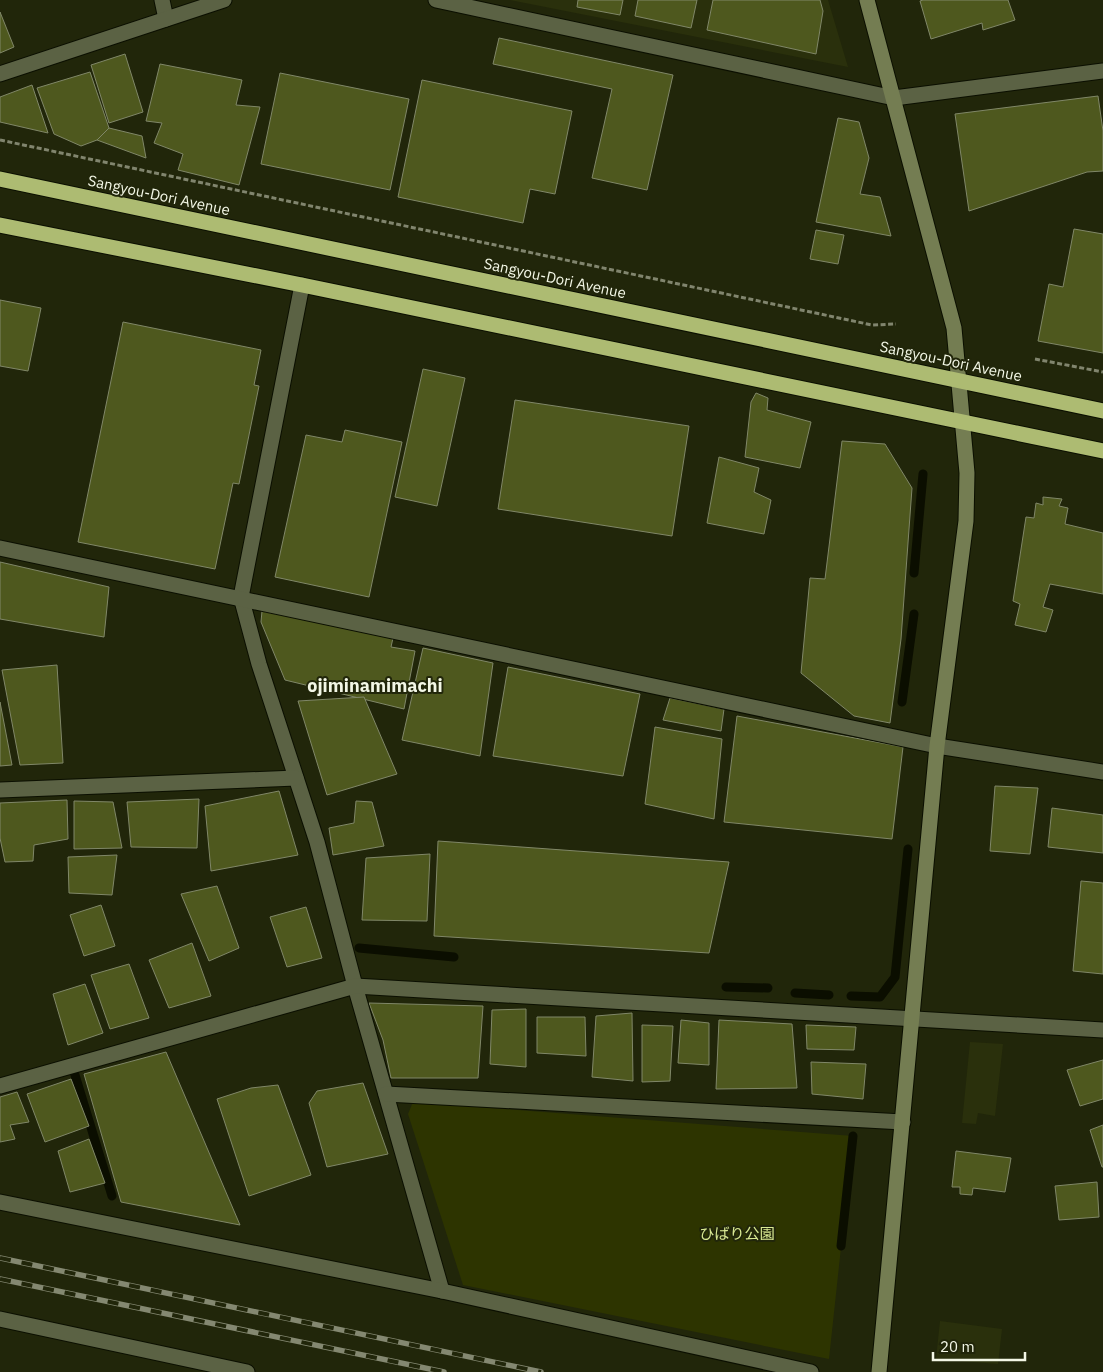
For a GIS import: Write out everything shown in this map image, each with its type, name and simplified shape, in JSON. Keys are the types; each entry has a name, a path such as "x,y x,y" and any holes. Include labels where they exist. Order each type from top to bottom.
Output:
{"highway":[{"name":"Sangyou-Dori Avenue","path":"0,179 1103,411"},
{"path":"0,225 302,285 1103,451"}],"street":[{"path":"162,0 166,19"},
{"path":"0,74 224,0"},
{"path":"436,0 894,98 1103,71"},
{"path":"867,0 954,328 964,423 967,474 966,521 937,746 879,1372"},
{"path":"302,285 241,597 317,842 355,986 442,1291"},
{"path":"0,548 241,597 937,746 1103,772"},
{"path":"0,790 296,778"},
{"path":"0,1086 355,986 1103,1030"},
{"path":"386,1094 903,1122"},
{"path":"0,1202 442,1291 811,1372"},
{"path":"0,1319 247,1372"}],"path":[{"path":"0,140 872,325 896,324"},
{"path":"1035,359 1103,372"}],"shaded area":[{"path":"510,0 828,0 848,67"},
{"path":"970,1042 1003,1044 995,1116 978,1113 976,1124 962,1123"},
{"path":"940,1321 1002,1329 998,1364 936,1359"}],"green space":[{"name":"ひばり公園","path":"413,1102 853,1136 829,1359 463,1285 408,1114"}],"building":[{"path":"578,0 623,0 620,15 577,7"},
{"path":"638,0 697,0 691,28 635,16"},
{"path":"713,0 820,0 823,11 816,54 707,30"},
{"path":"1008,0 1015,20 983,30 982,23 931,39 920,1"},
{"path":"0,12 14,47 0,53"},
{"path":"499,38 673,75 647,190 592,178 612,89 493,64"},
{"path":"125,54 143,112 109,123 91,65"},
{"path":"160,64 242,80 236,105 260,107 239,185 178,170 183,154 154,143 162,123 146,121"},
{"path":"90,72 109,128 97,140 81,146 54,134 37,88"},
{"path":"280,73 409,99 390,190 261,164"},
{"path":"422,80 572,111 555,194 530,189 523,223 398,197"},
{"path":"32,85 48,133 0,122 0,97"},
{"path":"1098,96 1103,131 1103,171 1087,172 969,211 955,114"},
{"path":"838,118 859,122 869,158 860,194 880,197 891,236 816,222"},
{"path":"109,128 142,136 146,158 97,140"},
{"path":"1074,229 1103,234 1103,353 1038,341 1049,284 1063,287"},
{"path":"816,230 844,235 838,264 810,259"},
{"path":"0,300 41,308 28,371 0,366"},
{"path":"123,322 261,350 254,385 259,386 239,484 233,483 215,569 78,542"},
{"path":"423,369 465,378 437,506 395,497"},
{"path":"756,393 768,398 767,410 811,422 800,468 745,457 751,402"},
{"path":"515,400 689,426 672,536 498,509"},
{"path":"345,430 402,442 369,597 275,577 306,435 342,442"},
{"path":"842,441 885,444 912,488 901,639 890,723 854,716 801,673 810,578 825,579"},
{"path":"719,457 759,468 754,492 771,500 764,534 707,523"},
{"path":"1043,497 1062,499 1059,506 1068,508 1065,524 1103,533 1103,594 1050,584 1043,607 1053,610 1046,632 1015,625 1020,604 1013,601 1026,517 1034,518 1036,503 1043,505"},
{"path":"0,562 109,587 104,637 0,619"},
{"path":"262,611 393,638 391,647 415,651 404,709 285,680 261,622"},
{"path":"423,648 493,663 480,756 402,740"},
{"path":"57,665 63,763 20,765 2,670"},
{"path":"508,667 640,694 623,776 493,756"},
{"path":"364,697 397,774 327,795 298,701"},
{"path":"670,698 724,709 721,731 663,720"},
{"path":"0,702 12,765 0,766"},
{"path":"737,716 903,747 892,839 724,822"},
{"path":"655,727 722,739 714,819 645,804"},
{"path":"995,786 1038,788 1030,854 990,851"},
{"path":"279,791 298,855 211,871 205,806"},
{"path":"199,799 197,848 131,847 127,802"},
{"path":"67,800 68,839 34,845 33,861 5,862 0,838 0,803"},
{"path":"74,801 113,802 122,848 74,849"},
{"path":"356,801 372,802 384,846 333,855 329,828 354,823"},
{"path":"1052,808 1103,815 1103,853 1048,847"},
{"path":"438,841 729,862 709,953 434,936"},
{"path":"430,854 427,921 362,920 366,858"},
{"path":"117,855 112,895 69,893 68,857"},
{"path":"1081,881 1103,883 1103,974 1073,971"},
{"path":"217,886 239,948 209,961 181,894"},
{"path":"101,905 115,946 84,956 70,915"},
{"path":"306,907 322,958 287,967 270,917"},
{"path":"192,943 211,996 169,1008 149,960"},
{"path":"129,964 149,1018 110,1029 91,975"},
{"path":"85,984 103,1033 68,1045 53,994"},
{"path":"369,1003 483,1006 478,1078 391,1078 383,1040"},
{"path":"526,1009 526,1067 490,1064 492,1010"},
{"path":"632,1013 633,1081 592,1077 596,1016"},
{"path":"537,1017 585,1017 586,1056 537,1053"},
{"path":"681,1020 709,1023 709,1065 678,1063"},
{"path":"719,1020 792,1024 797,1088 716,1089"},
{"path":"642,1025 673,1026 670,1081 642,1082"},
{"path":"806,1025 856,1027 854,1050 807,1049"},
{"path":"166,1052 240,1225 121,1202 84,1074"},
{"path":"1103,1060 1103,1099 1080,1106 1067,1070"},
{"path":"811,1062 866,1064 863,1099 812,1094"},
{"path":"71,1079 89,1126 45,1142 27,1094"},
{"path":"363,1083 388,1154 327,1167 309,1103 317,1091"},
{"path":"278,1085 311,1175 249,1196 217,1099 251,1088"},
{"path":"17,1092 29,1122 10,1125 15,1139 0,1142 0,1097"},
{"path":"1103,1125 1103,1167 1102,1167 1090,1130"},
{"path":"89,1139 105,1183 70,1192 58,1151"},
{"path":"956,1151 1011,1158 1005,1192 973,1188 972,1195 960,1194 960,1187 952,1187"},
{"path":"1097,1182 1099,1217 1059,1220 1055,1186"}],"waterway":[{"path":"914,573 923,474"},
{"path":"902,702 914,614"},
{"path":"851,996 880,997 895,977 908,849"},
{"path":"359,948 454,957"},
{"path":"726,987 768,988"},
{"path":"795,993 829,995"},
{"path":"75,1075 112,1196"},
{"path":"841,1246 853,1136"}],"railway":[{"path":"0,1258 541,1372"},
{"path":"0,1279 444,1372"}],"district":[{"name":"ojiminamimachi","path":"375,685"}]}
